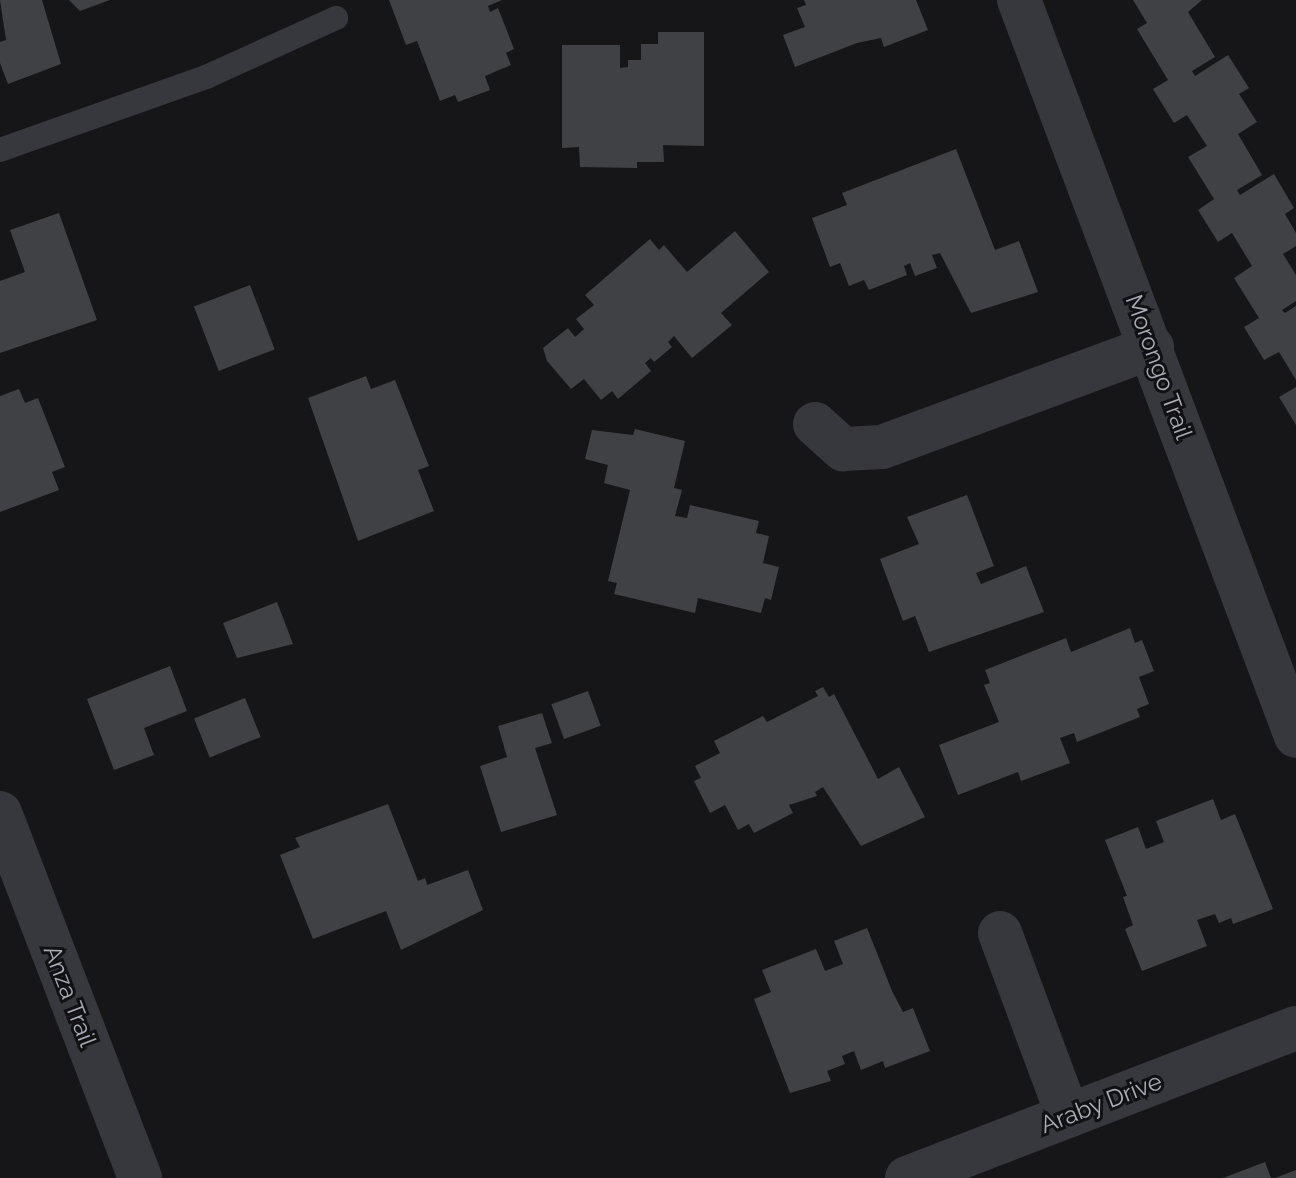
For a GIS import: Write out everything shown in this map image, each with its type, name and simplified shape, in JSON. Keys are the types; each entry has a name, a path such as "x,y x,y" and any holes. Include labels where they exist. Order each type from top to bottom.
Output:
{"street":[{"name":"Morongo Trail","path":"1019,0 1296,736"},
{"path":"815,424 843,449 882,447 1152,347"},
{"name":"Anza Trail","path":"0,813 140,1178"},
{"path":"1000,933 1068,1116"},
{"name":"Araby Drive","path":"907,1178 1296,1028"}],"lane":[{"path":"0,150 206,77 336,18"}],"building":[{"path":"0,0 42,0 61,64 8,84 0,63 0,42 6,40"},
{"path":"69,0 110,0 80,11"},
{"path":"389,0 502,0 488,6 490,12 498,8 514,49 506,53 511,65 485,76 490,90 458,102 455,95 440,101 417,41 406,45"},
{"path":"804,0 916,0 928,30 884,47 881,38 857,43 795,67 783,35 805,27 797,8 806,5"},
{"path":"1133,0 1202,0 1188,12 1215,57 1192,71 1195,76 1228,55 1249,88 1239,94 1257,122 1238,134 1262,175 1237,190 1240,195 1274,174 1294,208 1285,214 1296,233 1296,246 1283,254 1296,275 1296,301 1282,310 1285,313 1296,306 1296,380 1279,352 1264,360 1244,327 1259,318 1234,278 1252,266 1232,233 1218,242 1198,210 1214,199 1188,157 1207,146 1187,115 1174,123 1153,89 1168,80 1137,29 1147,23"},
{"path":"658,32 704,32 704,146 663,145 664,162 637,162 637,168 580,167 579,147 562,148 562,45 620,45 620,68 628,67 628,60 641,60 641,44 658,44"},
{"path":"956,149 995,250 1019,241 1038,292 971,313 940,253 932,255 937,268 915,276 910,263 904,266 907,275 869,290 864,280 849,286 840,263 830,267 812,218 847,205 842,193"},
{"path":"59,213 97,320 0,353 0,281 25,272 10,230"},
{"path":"735,231 769,272 721,313 732,325 692,358 674,336 668,342 672,347 654,362 651,358 645,363 651,371 618,399 612,391 601,400 584,379 571,389 547,361 543,348 568,328 575,337 584,329 576,319 594,305 585,295 650,239 659,250 664,245 687,272"},
{"path":"250,285 275,349 219,371 194,307"},
{"path":"366,376 371,389 395,380 429,466 418,470 434,511 358,541 308,398"},
{"path":"1296,387 1296,425 1279,397"},
{"path":"19,389 25,403 38,398 65,467 52,472 59,490 0,512 0,396"},
{"path":"635,429 685,441 674,488 682,490 675,516 687,518 690,505 759,521 756,533 769,536 763,563 779,567 771,600 765,598 761,613 698,598 695,613 614,594 617,583 608,581 630,490 604,483 608,465 585,459 592,430 633,435"},
{"path":"967,495 994,566 976,573 981,584 1026,566 1044,612 929,652 915,616 903,621 880,559 919,544 907,517"},
{"path":"277,602 293,644 237,658 223,623"},
{"path":"1130,628 1135,643 1142,640 1154,671 1139,677 1149,704 1137,709 1140,717 1077,742 1074,733 1060,738 1070,763 1021,781 1018,772 958,795 939,745 999,722 984,685 990,683 985,670 1066,638 1071,652"},
{"path":"170,666 187,711 144,728 154,755 114,770 87,699"},
{"path":"823,687 829,697 834,694 878,779 899,767 925,817 861,846 823,787 815,792 817,796 789,805 793,813 754,833 749,824 738,830 725,805 710,813 694,781 701,778 695,766 720,753 714,741 763,716 767,722 818,696 815,691"},
{"path":"588,691 601,726 564,739 551,704"},
{"path":"245,698 261,737 210,758 194,719"},
{"path":"542,713 552,743 535,748 557,815 501,832 480,766 507,757 498,726"},
{"path":"1213,799 1221,820 1235,814 1273,909 1233,924 1231,918 1219,923 1215,914 1197,920 1207,946 1142,971 1125,929 1133,925 1123,897 1127,896 1105,840 1138,827 1146,849 1164,842 1156,821"},
{"path":"388,804 418,881 425,878 427,885 468,870 483,910 401,950 386,911 313,939 280,855 300,847 295,838"},
{"path":"867,928 892,991 903,1012 913,1008 930,1051 885,1068 883,1061 861,1070 854,1051 842,1056 845,1064 827,1071 831,1081 790,1093 754,999 771,992 762,970 816,949 825,971 843,964 834,941"},
{"path":"1265,1162 1271,1178 1223,1178"},
{"path":"1296,1170 1296,1178 1275,1178"}]}
